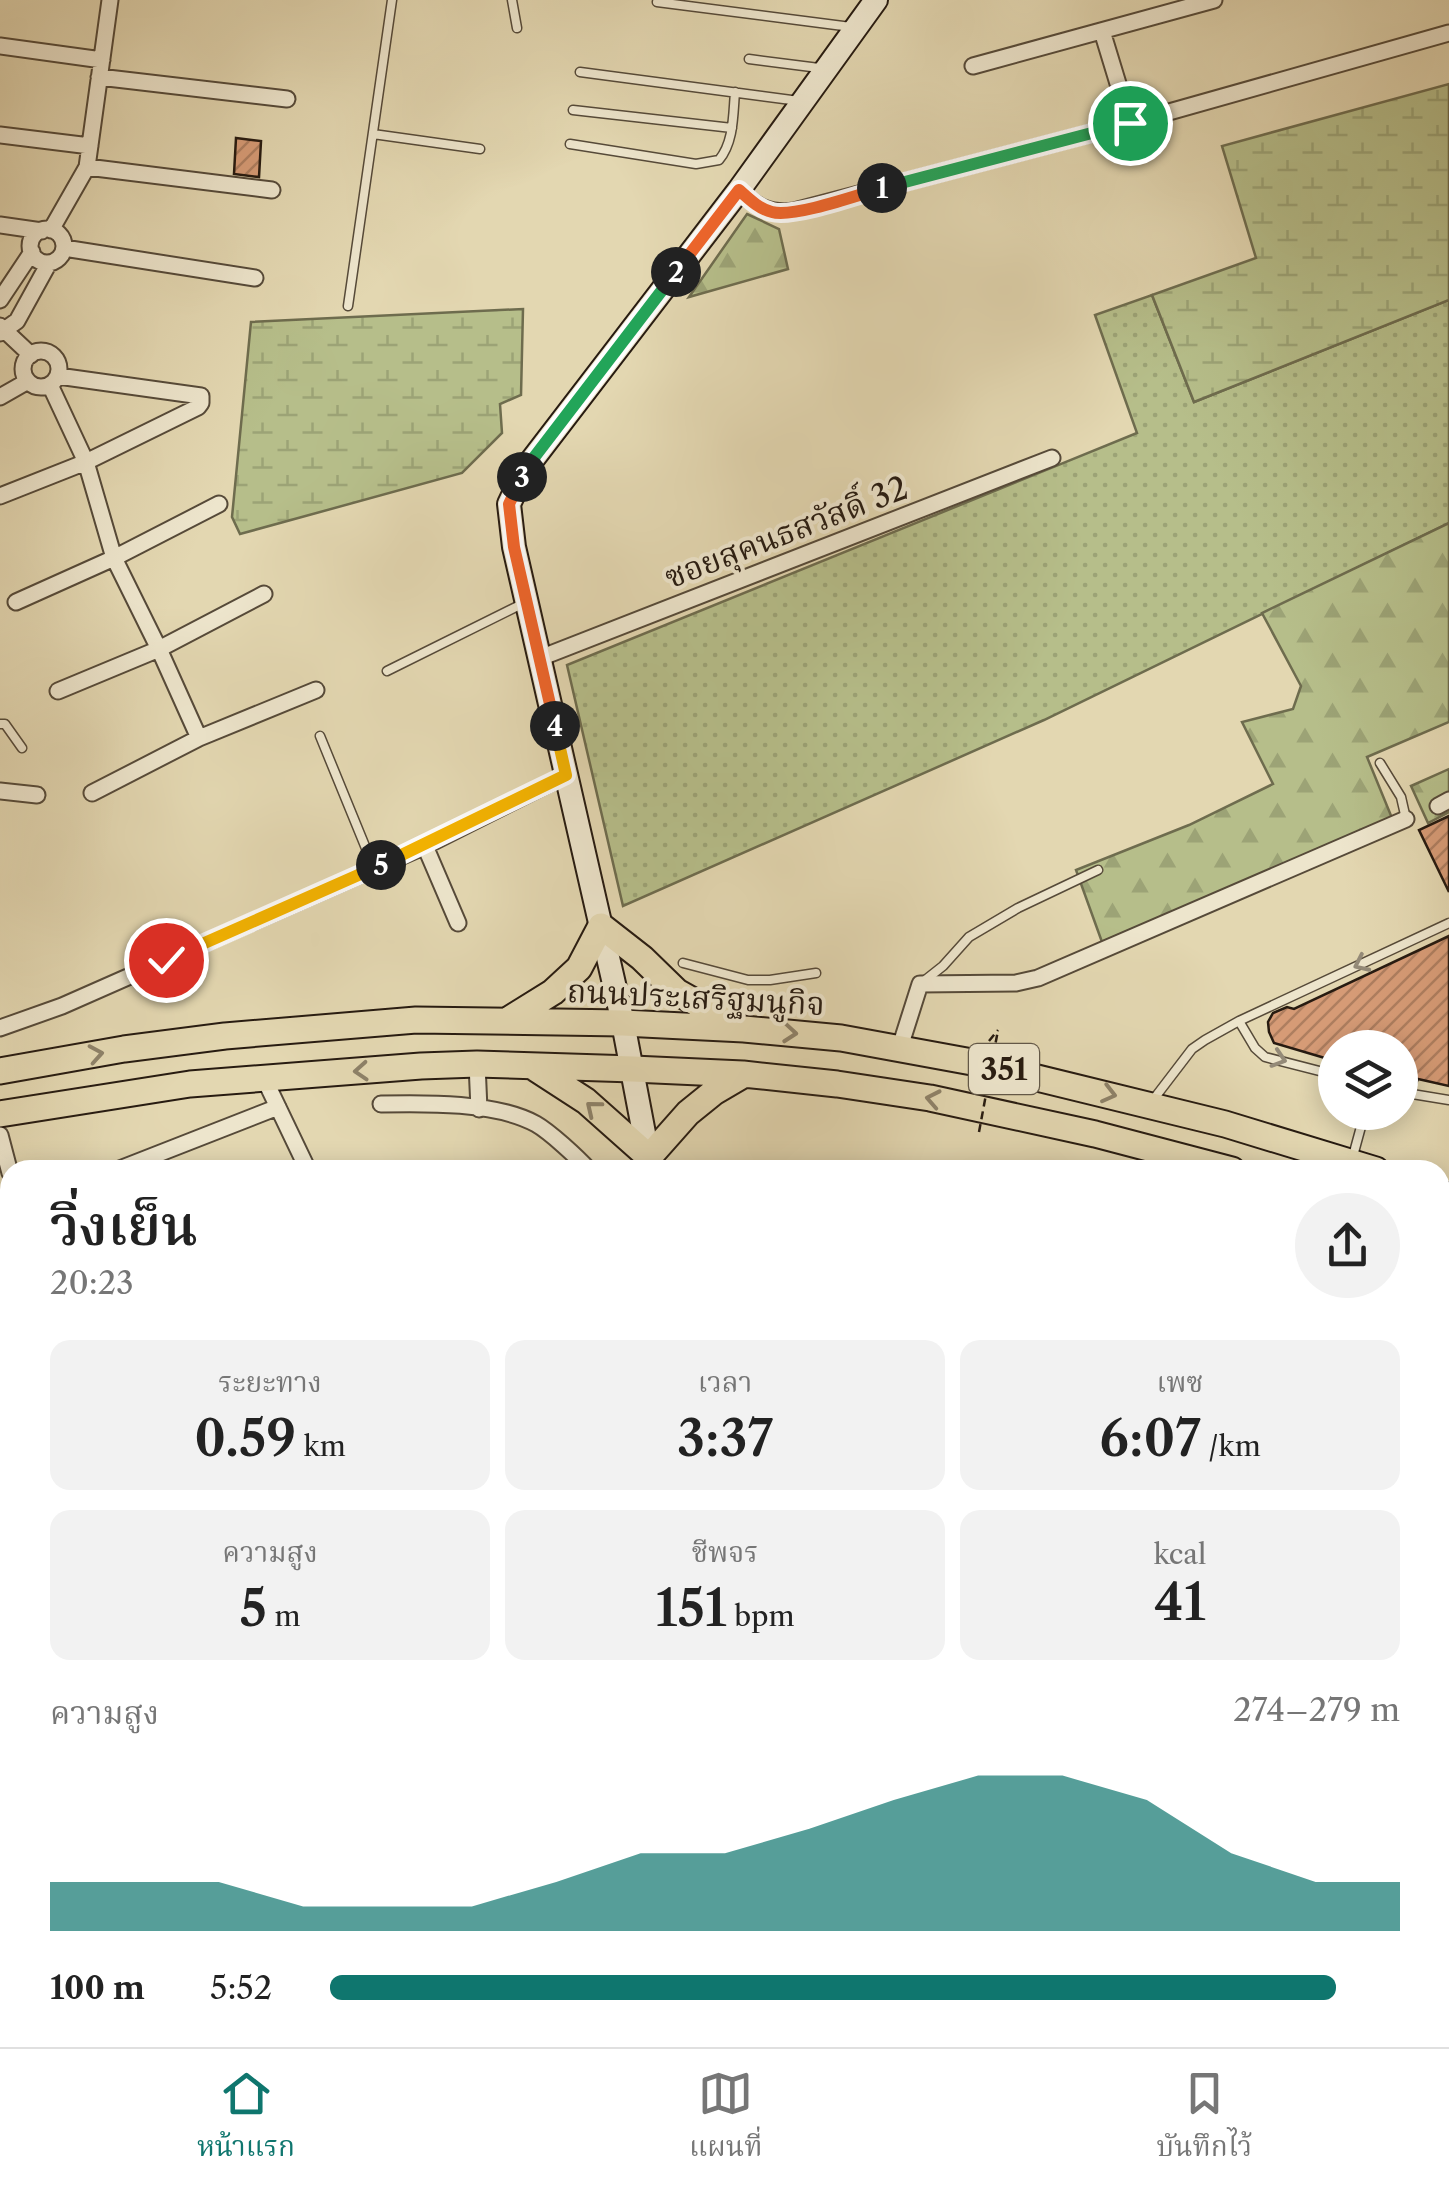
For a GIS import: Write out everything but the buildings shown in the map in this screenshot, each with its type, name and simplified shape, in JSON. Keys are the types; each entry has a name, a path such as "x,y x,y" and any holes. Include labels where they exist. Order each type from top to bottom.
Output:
{"main road":[{"path":"649,1160 623,1023 514,547 509,504 526,468 739,190 876,0"},
{"path":"508,1020 552,992 579,968 601,926"},
{"path":"601,926 677,992 744,1030"},
{"path":"416,1020 421,1066"},
{"name":"ถนนประเสริฐมนูกิจ","path":"0,1071 224,1036 416,1020 623,1023 744,1030 841,1038 987,1065 1150,1104 1347,1160"},
{"path":"837,1084 841,1038"},
{"name":"351","path":"0,1114 190,1084 421,1066 633,1069 743,1074 837,1084 947,1102 1195,1160"},
{"path":"532,1066 586,1101 646,1160"},
{"path":"653,1160 688,1113 743,1074"}],"street":[{"path":"49,263 36,259 32,239 46,230 87,167 110,0"},
{"path":"973,66 1214,0"},
{"path":"1102,31 1130,123"},
{"path":"739,190 770,212 794,212 1449,34"},
{"path":"0,46 102,60"},
{"path":"100,77 287,100"},
{"path":"0,136 90,146"},
{"path":"87,167 272,190"},
{"path":"0,226 46,230 60,236 64,248 61,256 49,263 17,321 2,330 31,354"},
{"path":"64,248 255,278"},
{"path":"0,300 32,252"},
{"path":"0,496 86,462 198,406 202,397 54,380 38,387 28,382 23,370 31,354 42,352 52,355 58,365 54,380 86,462 114,558 199,738"},
{"path":"0,398 28,382"},
{"name":"ซอยสุคนธสวัสดิ์ 32","path":"540,658 1052,458"},
{"path":"16,602 219,504"},
{"path":"58,691 159,649 264,594"},
{"path":"92,793 199,738 316,690"},
{"path":"0,1028 62,1006 425,846 566,775"},
{"path":"0,791 37,795"},
{"path":"900,1048 920,984 1016,984 1038,978 1406,819"},
{"path":"425,846 458,923"},
{"path":"476,1064 478,1109"},
{"path":"264,1078 303,1160"},
{"path":"381,1104 494,1111 536,1124 577,1160"},
{"path":"143,1160 278,1107"},
{"path":"0,1135 6,1160"}],"lane":[{"path":"348,306 392,0"},
{"path":"512,0 517,28"},
{"path":"657,2 856,28"},
{"path":"749,59 826,69"},
{"path":"580,72 803,101"},
{"path":"570,144 696,164 719,160 727,151 734,92"},
{"path":"574,110 732,128"},
{"path":"373,134 480,149"},
{"path":"387,671 527,601"},
{"path":"0,724 9,727 22,748"},
{"path":"320,736 374,868"},
{"path":"1380,764 1401,797 1406,819"},
{"path":"920,984 969,937 1018,908 1098,870"},
{"path":"1150,1104 1192,1049 1239,1021 1449,923"},
{"path":"683,963 748,980 816,973"},
{"path":"1239,1021 1248,1039 1265,1057 1318,1071"},
{"path":"1418,1095 1449,1100"},
{"path":"1351,1160 1360,1130"},
{"path":"1159,1160 1173,1154"}],"path":[{"path":"979,1132 998,1030"}],"green space":[{"path":"1449,84 1449,300 1194,402 1152,295 1256,258 1222,146"},
{"path":"747,214 779,229 788,269 689,297"},
{"path":"1152,295 1194,402 1449,300 1449,523 1044,720 623,906 567,665 1137,433 1095,315"},
{"path":"523,309 521,395 500,404 502,433 462,473 240,534 232,517 251,322"},
{"path":"1449,523 1449,722 1367,757 1392,818 1102,942 1076,870 1189,825 1273,784 1242,722 1293,709 1301,686 1262,613"},
{"path":"1449,769 1449,812 1428,823 1411,786"}],"route":[{"path":"166,960 425,846 566,775 514,547 509,504 526,468 739,190 770,212 794,212 1130,123"}]}
